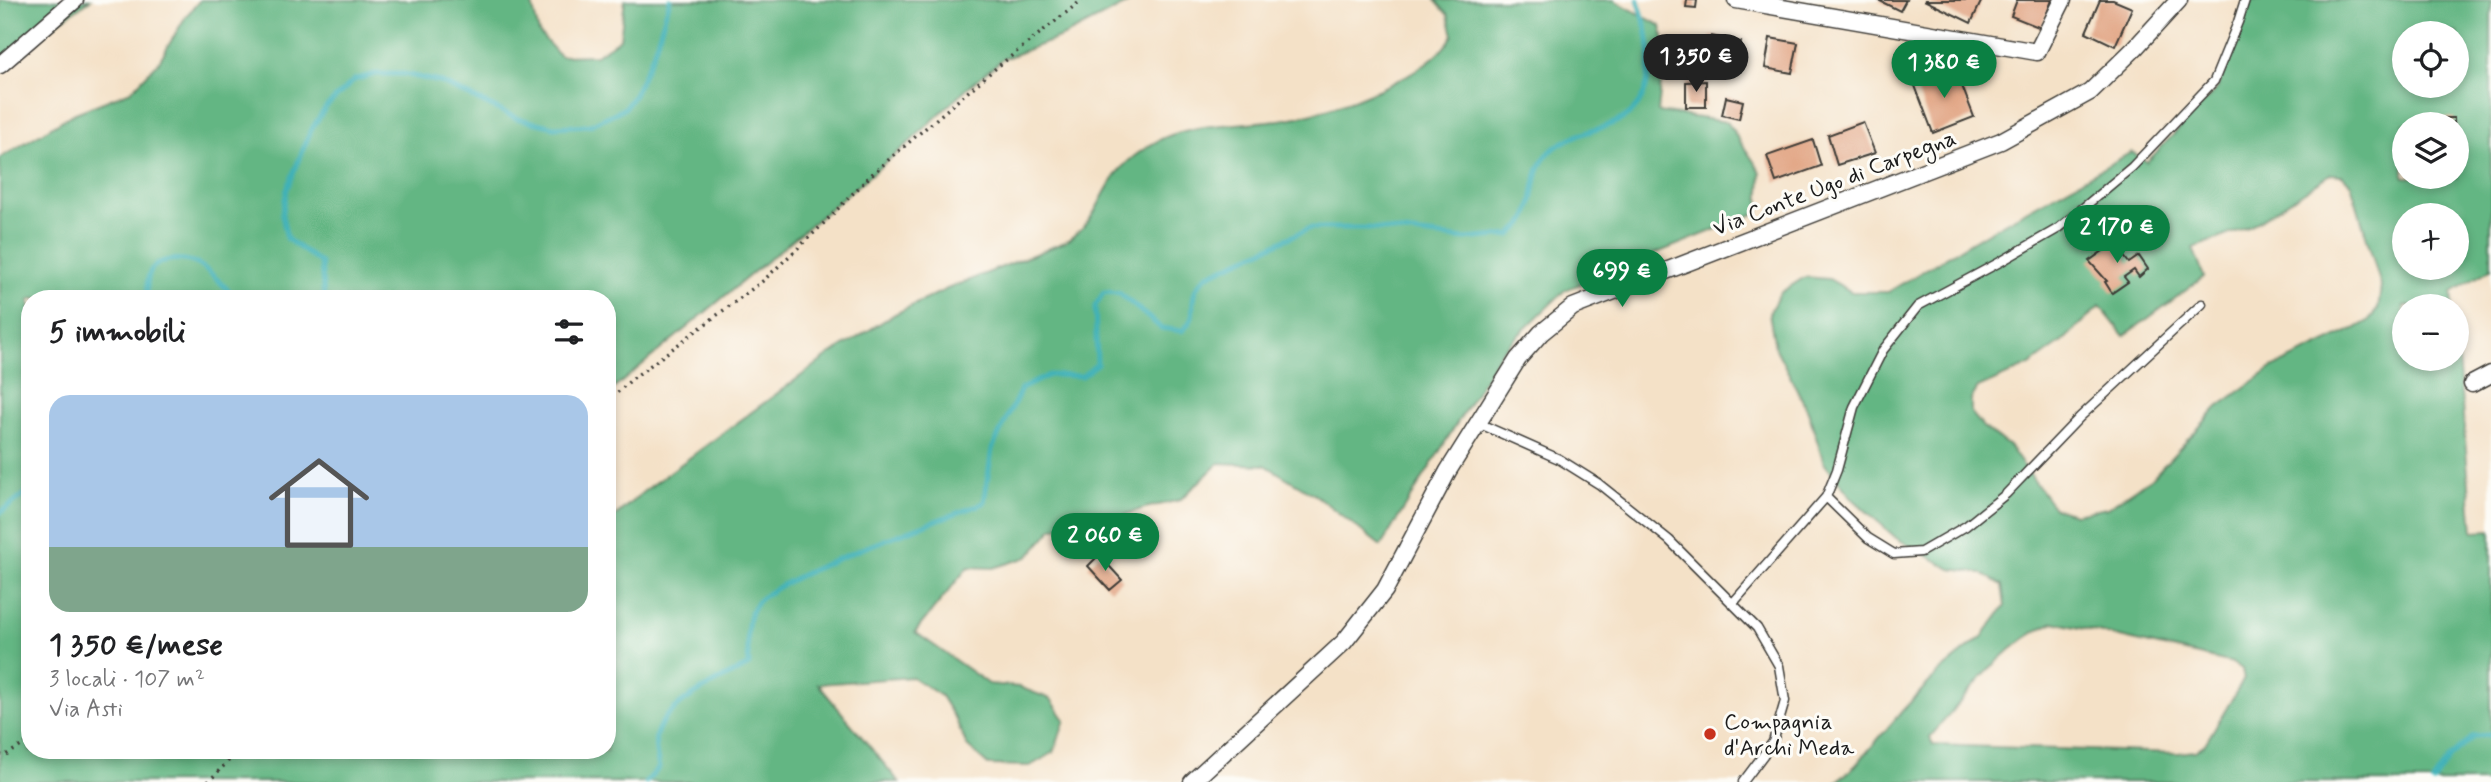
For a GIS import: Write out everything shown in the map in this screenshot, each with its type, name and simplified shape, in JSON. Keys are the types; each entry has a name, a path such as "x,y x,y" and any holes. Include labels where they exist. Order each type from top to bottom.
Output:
{"street":[{"path":"0,65 75,0"},
{"path":"1736,0 2037,52 2063,0"},
{"name":"Via Conte Ugo di Carpegna","path":"1192,782 1344,642 1385,590 1448,471 1518,359 1541,333 1573,307 2001,142 2090,92 2179,0"},
{"path":"2472,384 2491,374"}],"lane":[{"path":"1732,604 1826,496 1837,470 1853,407 1882,350 1918,306 2059,228 2132,167 2214,81 2245,0"},
{"path":"1826,496 1868,538 1894,554 1921,552 1966,526 2006,494 2080,417 2202,304"},
{"path":"1478,423 1559,459 1599,484 1669,540 1757,628 1779,666 1785,701 1773,742 1743,782"}],"path":[{"path":"616,394 764,280 872,174 991,72 1082,0"},
{"path":"0,755 4,756 21,746"},
{"path":"208,782 230,760 227,759"}],"green space":[{"path":"0,0 90,0 51,27 0,70"},
{"path":"200,0 531,0 539,33 560,56 596,55 620,39 625,0 1134,0 1064,36 1003,59 968,87 910,142 616,387 616,290 21,290 21,759 616,759 616,515 643,492 828,356 895,314 947,289 1065,242 1085,225 1124,166 1157,141 1200,128 1305,115 1353,100 1402,78 1441,50 1453,35 1448,15 1435,0 1614,0 1661,26 1665,48 1658,112 1727,122 1761,172 1759,212 1565,290 1501,352 1381,546 1318,497 1265,465 1219,463 1180,500 1145,508 1092,526 1053,528 1028,557 993,568 968,567 915,632 989,684 1019,687 1051,699 1065,720 1054,752 1030,766 988,765 967,746 956,720 941,696 912,677 818,684 899,782 787,782 780,777 776,782 0,782 0,158 73,114 131,91 158,63 186,16"},
{"path":"2252,0 2491,0 2491,269 2452,294 2392,294 2392,371 2459,371 2473,531 2491,530 2491,782 1837,782 1856,765 1939,672 1983,636 2005,606 2002,585 1981,573 1951,569 1896,538 1852,498 1824,463 1808,411 1775,347 1769,313 1780,293 1805,277 1829,279 1852,292 1888,292 1988,232 2132,152 2147,162 2217,89","holes":["2331,174 2342,175 2351,184 2381,286 2378,309 2368,321 2354,329 2272,368 2218,407 2153,477 2107,508 2075,514 2054,508 2009,446 1983,427 1971,412 1971,399 1978,388 2030,365 2062,342 2100,306 2124,336 2204,277 2193,248 2251,226","2054,622 2233,663 2242,669 2244,679 2205,744 2195,751 2178,753 1933,745 1930,737 1986,672 2018,643"]}],"building":[{"path":"1687,0 1697,0 1696,8 1686,7"},
{"path":"1878,0 1906,0 1900,11"},
{"path":"1924,0 1982,0 1971,23"},
{"path":"2017,0 2052,0 2041,28 2011,16"},
{"path":"2100,0 2113,0 2132,8 2115,46 2086,32"},
{"path":"1711,36 1741,42 1737,63 1725,61 1723,69 1717,68 1719,60 1707,58"},
{"path":"1770,38 1798,43 1792,73 1765,68"},
{"path":"1955,68 1974,117 1933,133 1914,83"},
{"path":"1706,81 1706,107 1686,107 1686,82"},
{"path":"1726,97 1743,101 1739,119 1722,115"},
{"path":"1863,122 1875,153 1837,165 1828,135"},
{"path":"1813,140 1821,166 1776,182 1767,156"},
{"path":"2124,236 2132,248 2123,255 2129,263 2139,256 2148,269 2139,277 2134,270 2124,277 2128,282 2112,293 2105,282 2107,281 2089,261"},
{"path":"1099,555 1122,580 1110,590 1088,566"}],"waterway":[{"path":"323,290 321,263 287,239 282,215 287,189 311,130 326,107 354,80 375,74 404,74 440,82 516,118 554,127 590,125 625,108 634,95 653,54 670,0"},
{"path":"646,782 659,768 656,736 670,713 695,694 749,665 747,635 751,612 767,594 824,565 984,503 992,449 1021,389 1049,375 1082,376 1097,364 1095,306 1104,292 1119,293 1161,328 1182,331 1192,316 1195,291 1206,276 1310,228 1368,228 1465,239 1511,235 1527,218 1537,173 1551,151 1573,137 1614,123 1629,114 1640,101 1646,86 1649,51 1638,0"},
{"path":"147,290 150,272 154,267 173,260 188,261 201,266 229,290"},
{"path":"0,513 21,497"},
{"path":"2433,782 2450,757 2474,736 2491,735"}],"place":[{"name":"Compagnia d'Archi Meda","path":"1710,734"}]}
